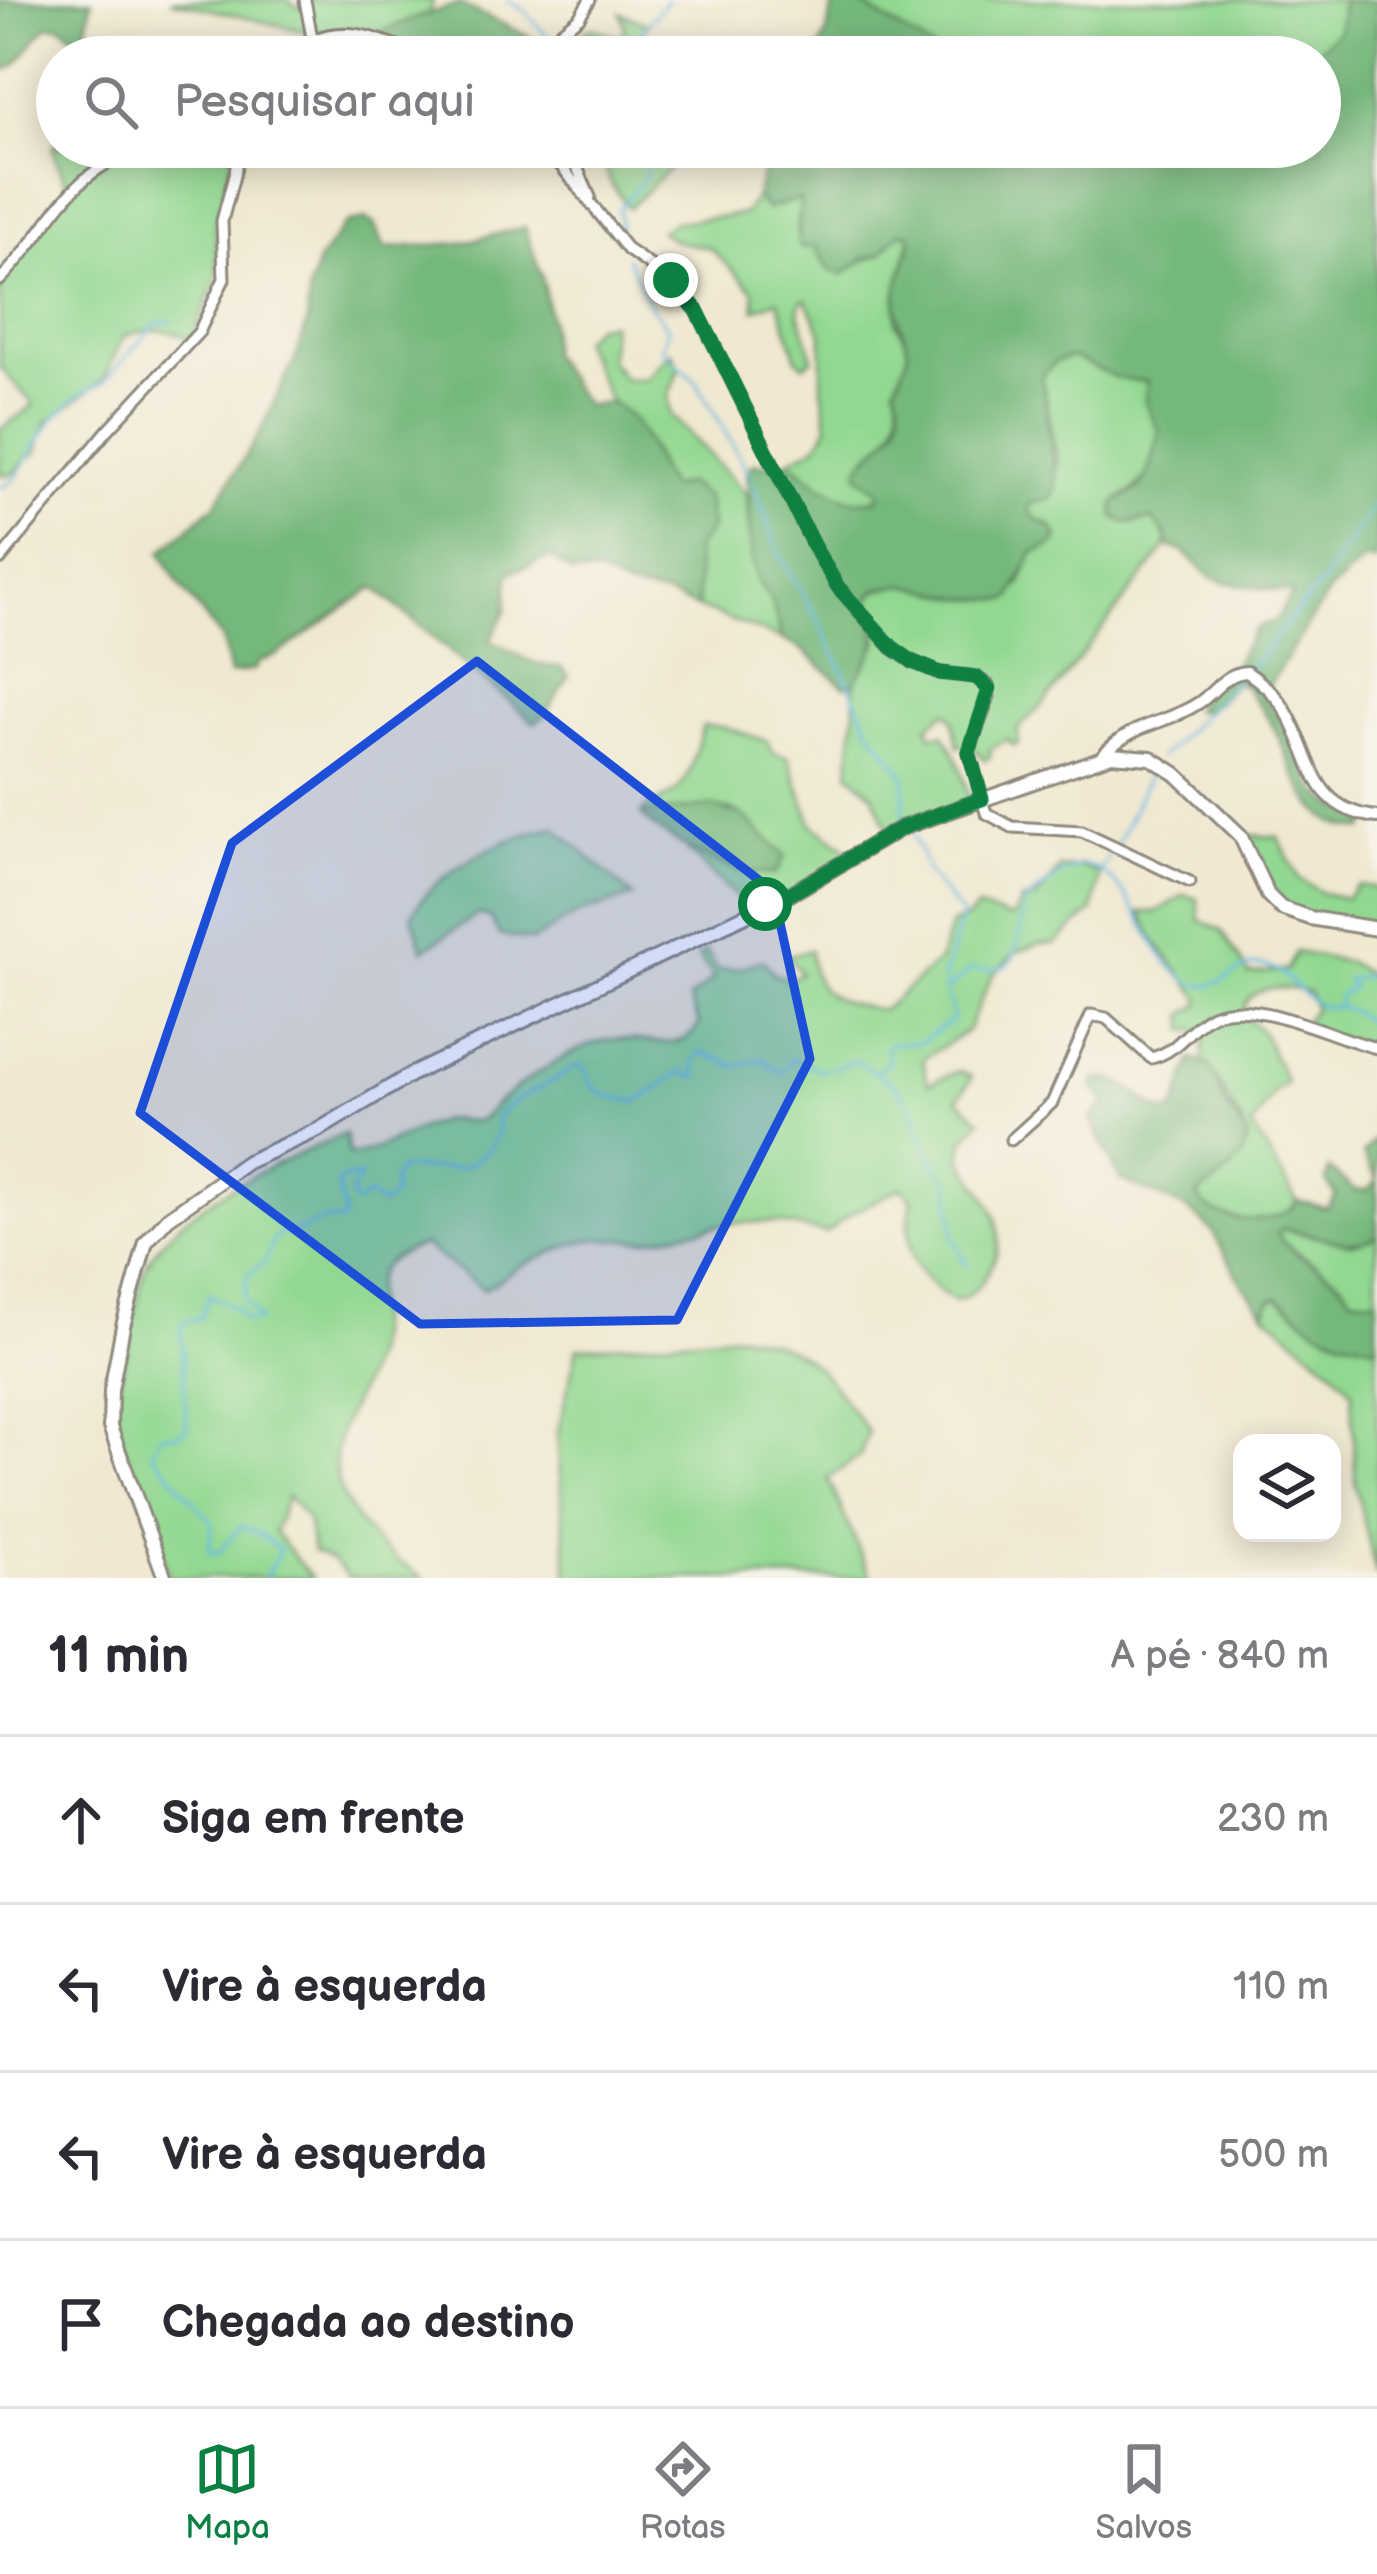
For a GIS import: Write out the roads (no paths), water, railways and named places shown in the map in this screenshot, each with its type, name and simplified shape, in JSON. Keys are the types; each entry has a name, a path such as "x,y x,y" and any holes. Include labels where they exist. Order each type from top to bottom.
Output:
{"main road":[{"path":"165,1578 114,1445 111,1390 140,1252 168,1217 247,1162 320,1129 412,1074 790,894 901,828 1101,757 1133,754 1170,769 1240,835 1268,895 1281,908 1377,929"}],"street":[{"path":"305,0 312,36"},
{"path":"556,36 579,17 590,0"},
{"path":"0,280 82,178 98,168"},
{"path":"0,560 107,431 199,332 224,279 222,221 236,168"},
{"path":"564,168 628,250 671,280 697,310 813,545 860,614 913,662 940,673 976,677 988,685 969,752 990,818 1006,826 1077,829 1190,882"},
{"path":"577,168 590,200"},
{"path":"1101,757 1131,731 1189,707 1226,678 1247,672 1280,702 1327,796 1348,811 1377,817"},
{"path":"1011,1140 1052,1103 1091,1015 1106,1018 1151,1058 1177,1047 1210,1016 1233,1012 1293,1020 1377,1048"}],"waterway":[{"path":"508,0 547,36"},
{"path":"636,36 667,0"},
{"path":"620,234 619,208 648,168"},
{"path":"627,258 649,304 668,328 662,350 696,381 749,473 781,557 820,623 871,731 901,770 906,781 903,813 907,820"},
{"path":"0,488 15,479 52,420 81,394 103,383 156,323 172,322"},
{"path":"1248,670 1323,581 1377,500"},
{"path":"1160,758 1237,680"},
{"path":"1118,842 1150,773"},
{"path":"877,1071 889,1062 889,1044 921,1042 953,1019 944,976 962,916 928,873 913,833"},
{"path":"1101,869 1110,855"},
{"path":"946,990 972,969 990,970 1011,962 1025,902 1059,875 1081,865 1116,884 1162,955 1192,983 1209,985 1251,966 1270,967 1311,1000 1348,1010 1377,1030"},
{"path":"1338,1006 1339,996 1352,987 1346,980 1377,974"},
{"path":"265,1578 280,1550 257,1532 240,1527 219,1552 209,1553 212,1522 152,1453 160,1435 179,1434 187,1428 181,1328 186,1321 201,1318 209,1294 235,1308 248,1322 260,1320 245,1301 247,1275 265,1262 276,1236 321,1220 343,1221 340,1180 361,1176 351,1192 353,1201 359,1203 368,1195 382,1205 394,1196 393,1180 400,1169 467,1165 494,1142 496,1118 503,1110 577,1065 598,1091 637,1102 681,1072 697,1078 694,1060 702,1052 735,1066 762,1059 781,1073 792,1059 823,1070 857,1061 896,1086 911,1107 928,1153 950,1184 954,1238 967,1266"}]}
